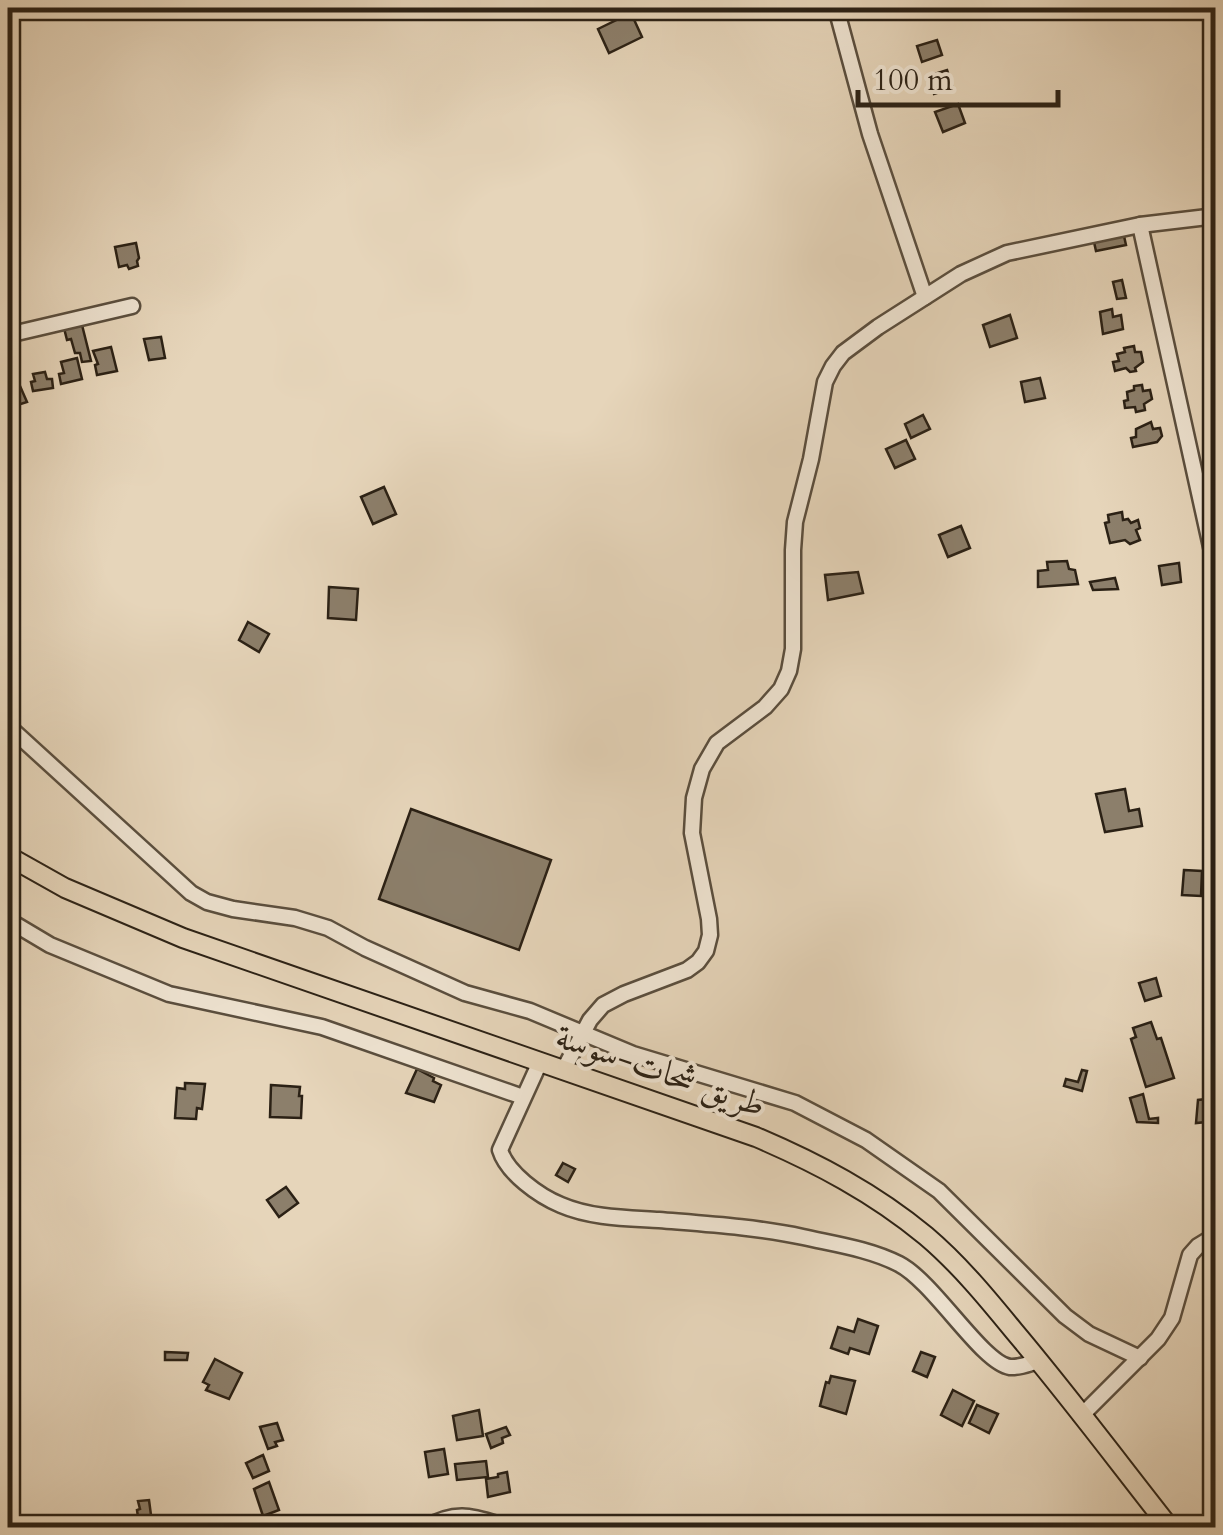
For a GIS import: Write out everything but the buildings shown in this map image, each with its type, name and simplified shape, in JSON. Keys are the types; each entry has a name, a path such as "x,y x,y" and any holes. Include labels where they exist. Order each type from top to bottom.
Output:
{"main road":[{"name":"طريق شحات-سوسة","path":"8,856 65,888 183,938 756,1137 834,1173 928,1238 965,1275 1040,1361 1170,1528"}],"street":[{"path":"836,8 870,134 925,297"},
{"path":"564,1069 590,1020 603,1005 687,970 706,950 710,919 692,833 694,798 702,769 717,743 765,707 781,689 788,671 793,649 796,522 826,382 833,366 843,353 925,297 961,274 1007,253 1140,225 1216,216"},
{"path":"1140,225 1213,556"},
{"path":"8,335 132,306"},
{"path":"8,726 191,893 207,902 328,928 465,993 530,1011 633,1054 795,1103 866,1140 939,1191 1065,1316 1088,1334 1140,1358"},
{"path":"8,920 50,944 168,994 322,1027 523,1098"},
{"path":"540,1062 500,1154 536,1190 561,1205 614,1217 775,1231 883,1258 921,1281 994,1360 1009,1367 1040,1361"},
{"path":"1081,1416 1158,1338 1172,1318 1190,1255 1216,1235"},
{"path":"425,1528 448,1516 462,1516 511,1528"}]}
